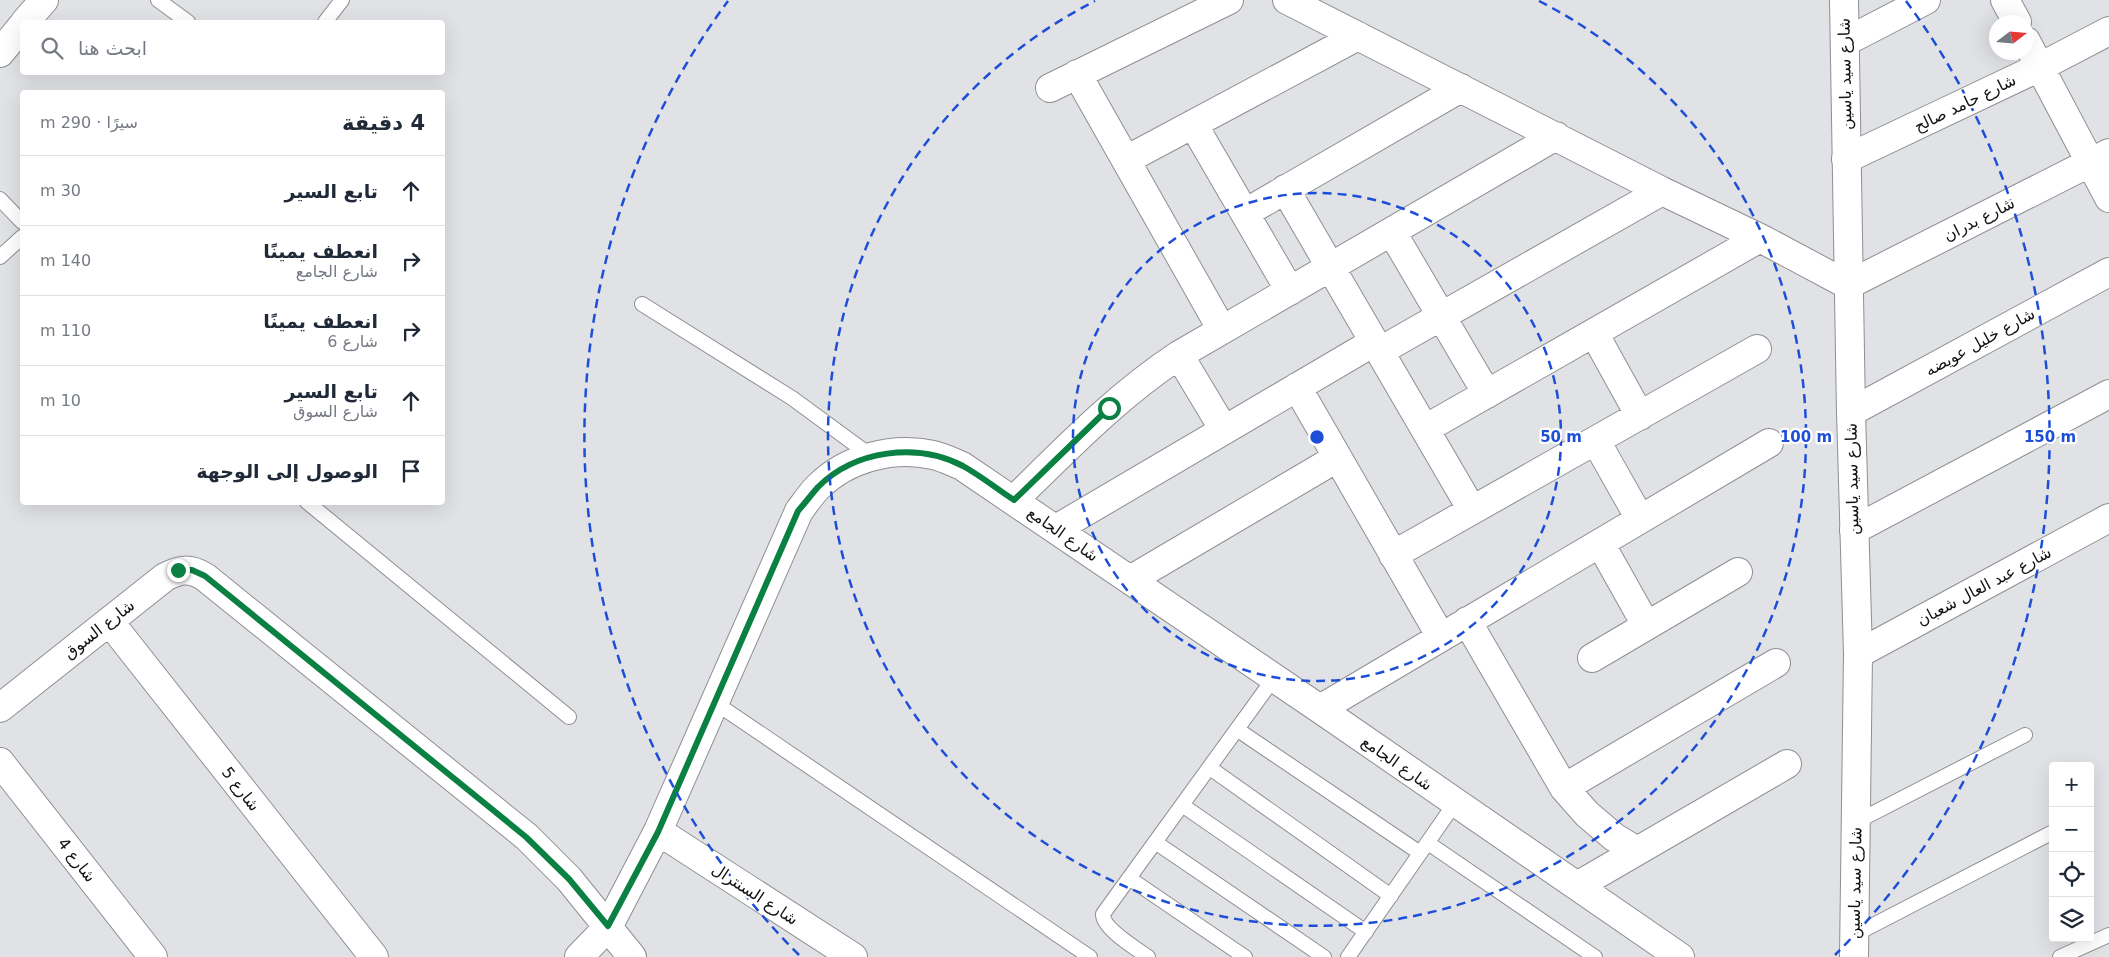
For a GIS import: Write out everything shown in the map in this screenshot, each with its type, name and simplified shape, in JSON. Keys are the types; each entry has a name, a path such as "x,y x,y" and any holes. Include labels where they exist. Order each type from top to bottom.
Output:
{"street":[{"path":"27,20 44,0"},
{"path":"1050,88 1228,0"},
{"path":"1287,0 1760,238 1848,285"},
{"name":"شارع سيد ياسين","path":"1844,0 1848,285 1858,654 1854,946"},
{"path":"1844,42 1926,0"},
{"path":"2005,0 2012,15"},
{"path":"0,53 20,28"},
{"name":"شارع حامد صالح","path":"1846,159 2040,67 2109,31"},
{"path":"1126,160 1358,36"},
{"path":"2034,56 2100,158 2109,198"},
{"path":"1077,74 1222,330"},
{"path":"1244,213 1461,88"},
{"path":"1193,124 1290,291"},
{"path":"1014,500 1109,408 1131,389 1179,355 1556,136"},
{"name":"شارع بدران","path":"1848,285 2100,158"},
{"path":"1285,189 1472,510"},
{"path":"1056,529 1297,387 1441,316 1662,190"},
{"path":"1392,232 1487,394"},
{"path":"1425,429 1760,238"},
{"name":"شارع خليل عويضه","path":"1851,412 2109,272"},
{"path":"1594,333 1640,416"},
{"path":"1393,555 1757,350"},
{"path":"1179,355 1224,430"},
{"path":"1297,387 1441,637"},
{"path":"1854,530 2109,394"},
{"path":"1596,441 1640,519"},
{"path":"1320,709 1769,443"},
{"name":"شارع الجامع","path":"579,957 608,926 658,832 798,511 818,487 842,468 871,456 902,452 933,455 962,466 1680,957"},
{"path":"1130,580 1337,458"},
{"name":"شارع عبد العال شعبان","path":"1858,654 2109,518"},
{"path":"1600,543 1646,625"},
{"name":"شارع السوق","path":"0,708 165,577 178,570 192,570 205,576 526,837 569,879 608,926"},
{"path":"1592,658 1738,572"},
{"name":"شارع 5","path":"109,621 374,957"},
{"path":"1467,621 1564,788 1587,814 1614,836 1637,851"},
{"path":"1564,788 1776,663"},
{"name":"شارع 4","path":"0,762 153,957"},
{"path":"1577,886 1787,764"},
{"name":"شارع السنترال","path":"658,832 853,957"},
{"path":"608,926 632,957"}],"lane":[{"path":"158,0 185,20"},
{"path":"327,20 342,0"},
{"path":"0,199 20,220"},
{"path":"0,257 20,239"},
{"path":"642,304 792,398 871,456"},
{"path":"311,505 569,717"},
{"path":"1148,957 1108,926 1102,918 1105,910 1238,730 1274,678"},
{"path":"714,702 1090,957"},
{"path":"1238,730 1595,957"},
{"path":"1856,822 2025,735"},
{"path":"1210,768 1391,896"},
{"path":"1348,957 1455,803"},
{"path":"1182,805 1366,932"},
{"path":"1854,946 2049,834"},
{"path":"1155,842 1324,957"},
{"path":"1128,878 1245,957"},
{"path":"2060,957 2109,935"}],"route":[{"path":"178,570 192,570 205,576 479,798 526,837 569,879 608,926 658,832 798,511 818,487 842,468 871,456 902,452 933,455 962,466 1014,500 1109,408"}]}
